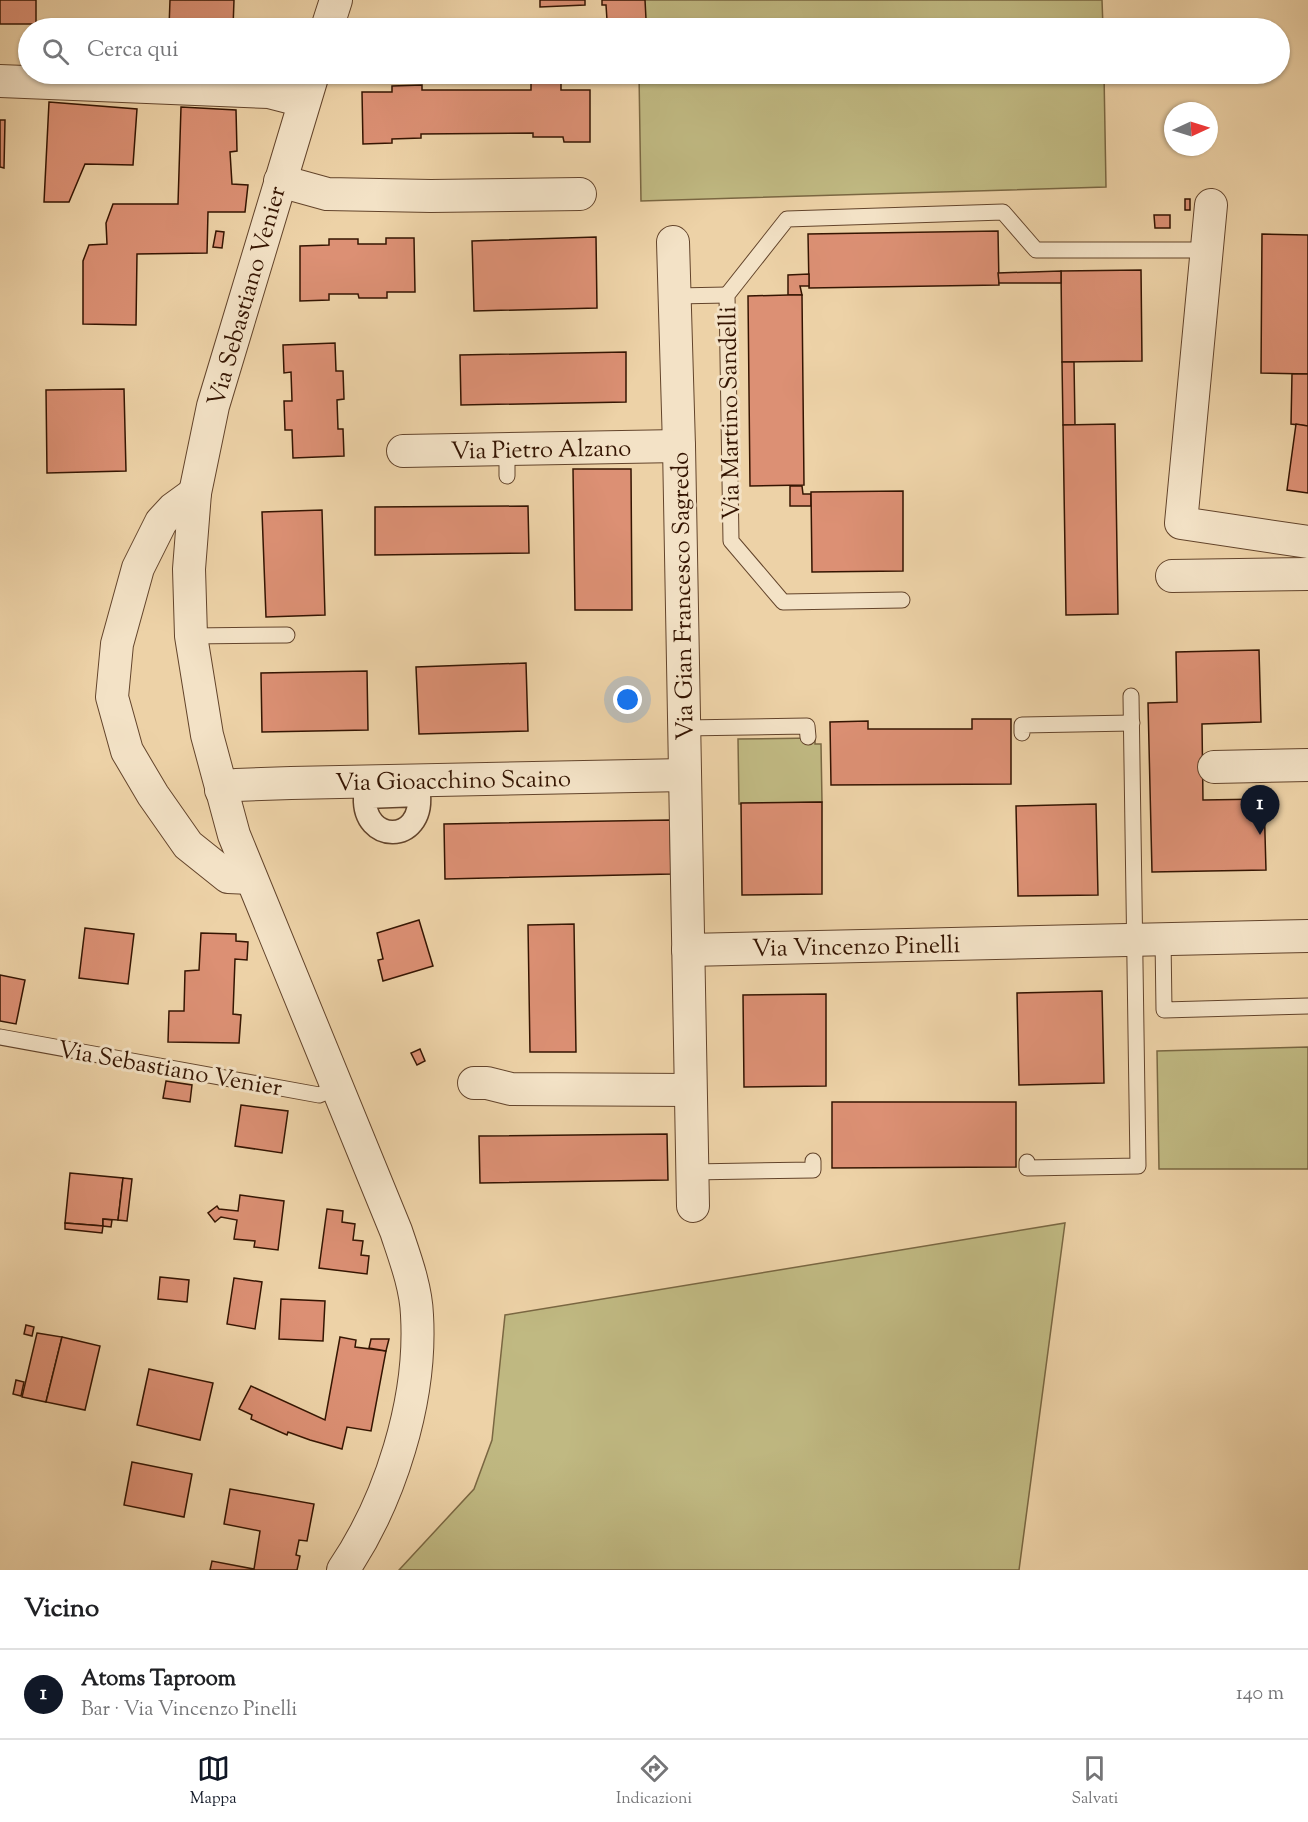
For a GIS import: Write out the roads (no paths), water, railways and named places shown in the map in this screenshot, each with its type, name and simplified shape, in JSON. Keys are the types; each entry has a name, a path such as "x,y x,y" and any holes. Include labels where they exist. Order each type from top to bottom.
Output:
{"street":[{"path":"330,18 336,0"},
{"name":"Via Sebastiano Venier","path":"0,81 18,82"},
{"name":"Via Sebastiano Venier","path":"73,84 269,92 309,87 213,406 195,493 189,570 191,636 200,700 214,767 234,836 339,1087 396,1231 413,1287 417,1314 417,1347 412,1390 399,1445 374,1514 361,1543 343,1570"},
{"path":"280,181 327,194 431,196 580,194"},
{"path":"1211,205 1181,523 1308,542"},
{"name":"Via Gian Francesco Sagredo","path":"673,242 688,950"},
{"name":"Via Pietro Alzano","path":"403,451 507,463 679,446"},
{"path":"195,493 173,509 161,522 138,568 117,644 112,697 127,751 153,795 189,845 228,877 251,878"},
{"path":"1172,576 1308,574"},
{"path":"1214,767 1308,765"},
{"name":"Via Gioacchino Scaino","path":"221,790 236,785 685,776"},
{"name":"Via Vincenzo Pinelli","path":"688,950 1308,936"},
{"path":"688,950 693,1206"},
{"path":"474,1083 487,1083 511,1089 690,1090"}],"lane":[{"name":"Via Martino Sandelli","path":"902,600 783,602 731,542 727,295 787,219 1003,212 1036,250 1207,250"},
{"path":"675,296 727,295"},
{"path":"191,636 288,635"},
{"path":"1027,1162 1027,1168 1138,1166 1149,939 1131,696"},
{"path":"1022,733 1022,725 1132,723"},
{"path":"684,728 807,726 808,737"},
{"path":"1149,939 1164,1010 1308,1006"},
{"name":"Via Sebastiano Venier","path":"0,1037 319,1095 339,1087"},
{"path":"692,1172 813,1170 813,1161"}],"place":[{"name":"Atoms Taproom","path":"1260,835"}]}
